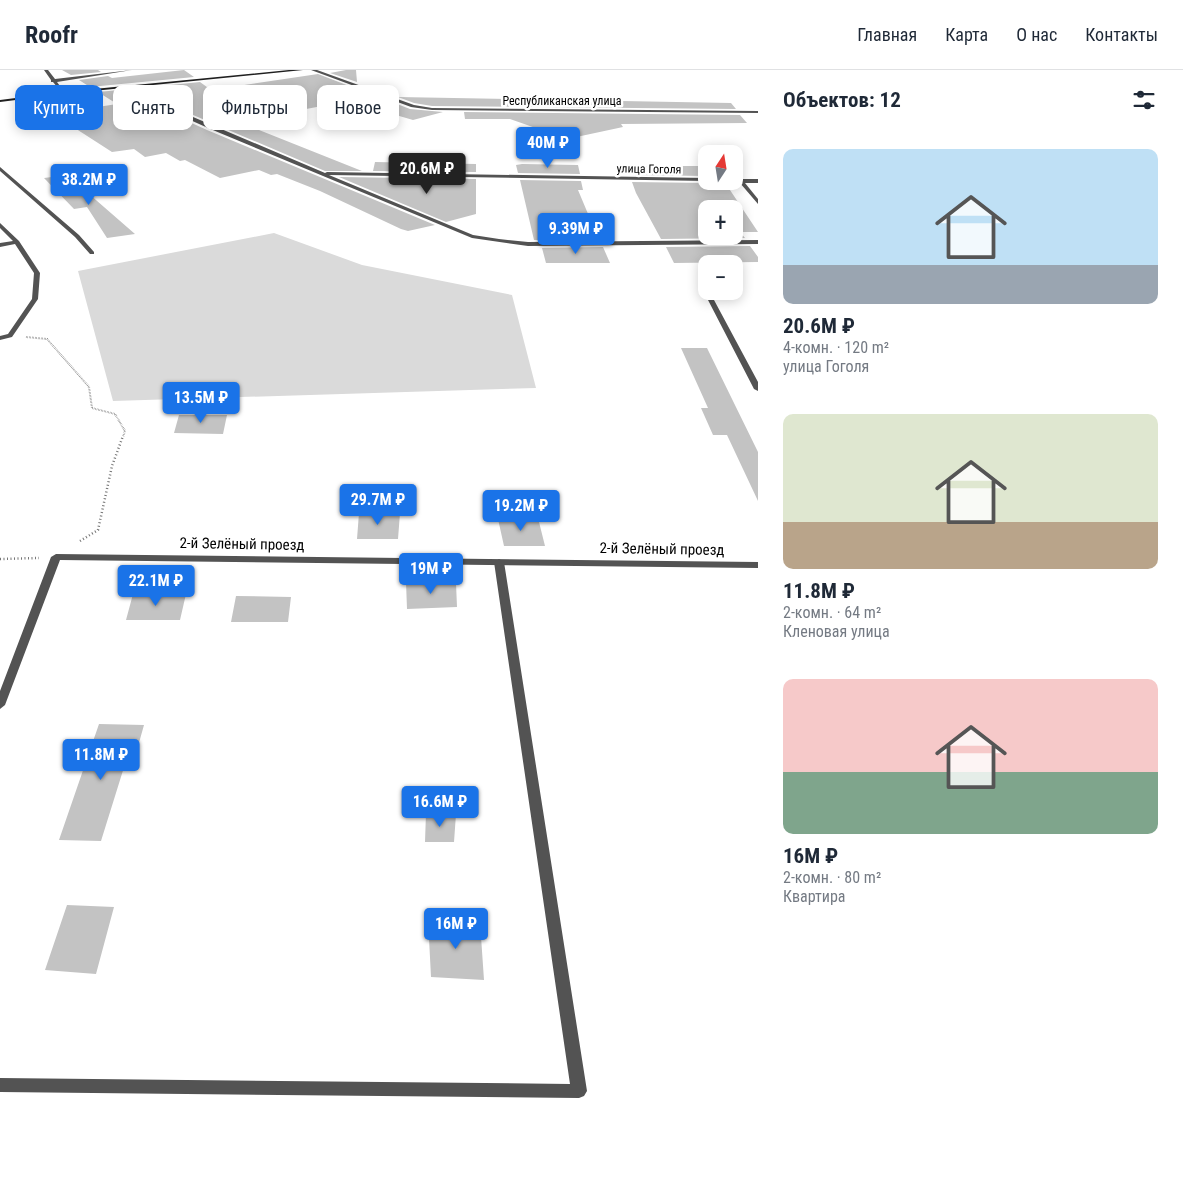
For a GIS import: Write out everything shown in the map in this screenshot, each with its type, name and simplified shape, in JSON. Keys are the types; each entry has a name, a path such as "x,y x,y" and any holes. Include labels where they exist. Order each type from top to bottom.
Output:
{"main road":[{"path":"141,85 301,70"},
{"path":"0,101 15,99"}],"street":[{"path":"46,70 56,85"},
{"path":"52,81 130,70"},
{"name":"Республиканская улица","path":"313,70 413,106 432,109 758,112"},
{"path":"193,119 472,236 499,241 557,244 758,242"},
{"path":"0,168 77,236 92,253"},
{"name":"улица Гоголя","path":"321,173 698,180"},
{"path":"743,181 758,181"},
{"path":"743,183 758,202"},
{"path":"0,225 17,242 37,273 35,299 10,336 0,338"},
{"path":"0,245 17,242"},
{"path":"712,300 758,388"},
{"path":"0,705 56,558"},
{"name":"2-й Зелёный проезд","path":"56,558 758,565"},
{"path":"0,1086 580,1091 499,562"}],"path":[{"path":"0,559 56,558 98,530 112,466 125,431 115,414 92,408 89,387 47,339 10,336"}],"shaded area":[{"path":"274,233 362,265 512,295 536,388 113,401 78,271"}],"building":[{"path":"62,70 98,70 101,72 71,75"},
{"path":"184,70 194,77 103,86 87,85 79,80 108,76 112,78"},
{"path":"356,70 357,82 330,73"},
{"path":"318,74 347,85 317,85 317,107 307,109 307,85 244,85"},
{"path":"200,82 204,85 203,119 193,115 193,85 171,85"},
{"path":"113,91 113,101 103,95 103,92"},
{"path":"399,97 509,99 510,101 568,102 567,100 731,103 736,109 432,106 414,103"},
{"path":"113,105 113,130 193,130 193,124 203,128 203,130 207,130 435,225 408,231 401,229 320,191 277,174 271,175 259,170 220,178 185,160 180,161 166,153 145,157 134,149 112,152 78,130 103,130 103,106"},
{"path":"399,105 410,109 443,112 413,120 399,116"},
{"path":"464,112 740,115 747,123 621,124 623,127 567,139 510,119 465,119"},
{"path":"228,130 259,130 362,171 325,171"},
{"path":"375,162 476,164 476,172 373,171"},
{"path":"516,165 578,165 580,174 518,173"},
{"path":"627,166 698,166 698,176 630,175"},
{"path":"68,175 135,234 107,238 87,207 74,209 44,178"},
{"path":"339,177 476,179 476,214 446,222"},
{"path":"520,180 581,181 583,190 578,190 599,240 534,240"},
{"path":"632,182 698,183 698,190 730,190 737,200 698,200 698,239 661,239"},
{"path":"743,210 758,232 743,232"},
{"path":"750,246 758,257 758,262 743,262 743,255 698,255 698,263 674,263 666,247"},
{"path":"603,247 610,263 546,263 542,248"},
{"path":"681,348 707,348 758,452 758,501 727,435 713,435 701,408 708,408"},
{"path":"179,415 227,415 223,434 174,433"},
{"path":"359,513 400,513 398,539 357,539"},
{"path":"538,518 545,546 504,546 498,519"},
{"path":"406,582 456,583 457,607 407,609"},
{"path":"133,594 186,594 180,620 126,620"},
{"path":"236,596 291,597 288,622 231,622"},
{"path":"99,724 144,725 133,764 125,764 101,841 59,840"},
{"path":"426,813 456,814 454,842 425,842"},
{"path":"67,905 114,907 96,974 45,970"},
{"path":"428,919 480,922 484,980 431,977"}]}
